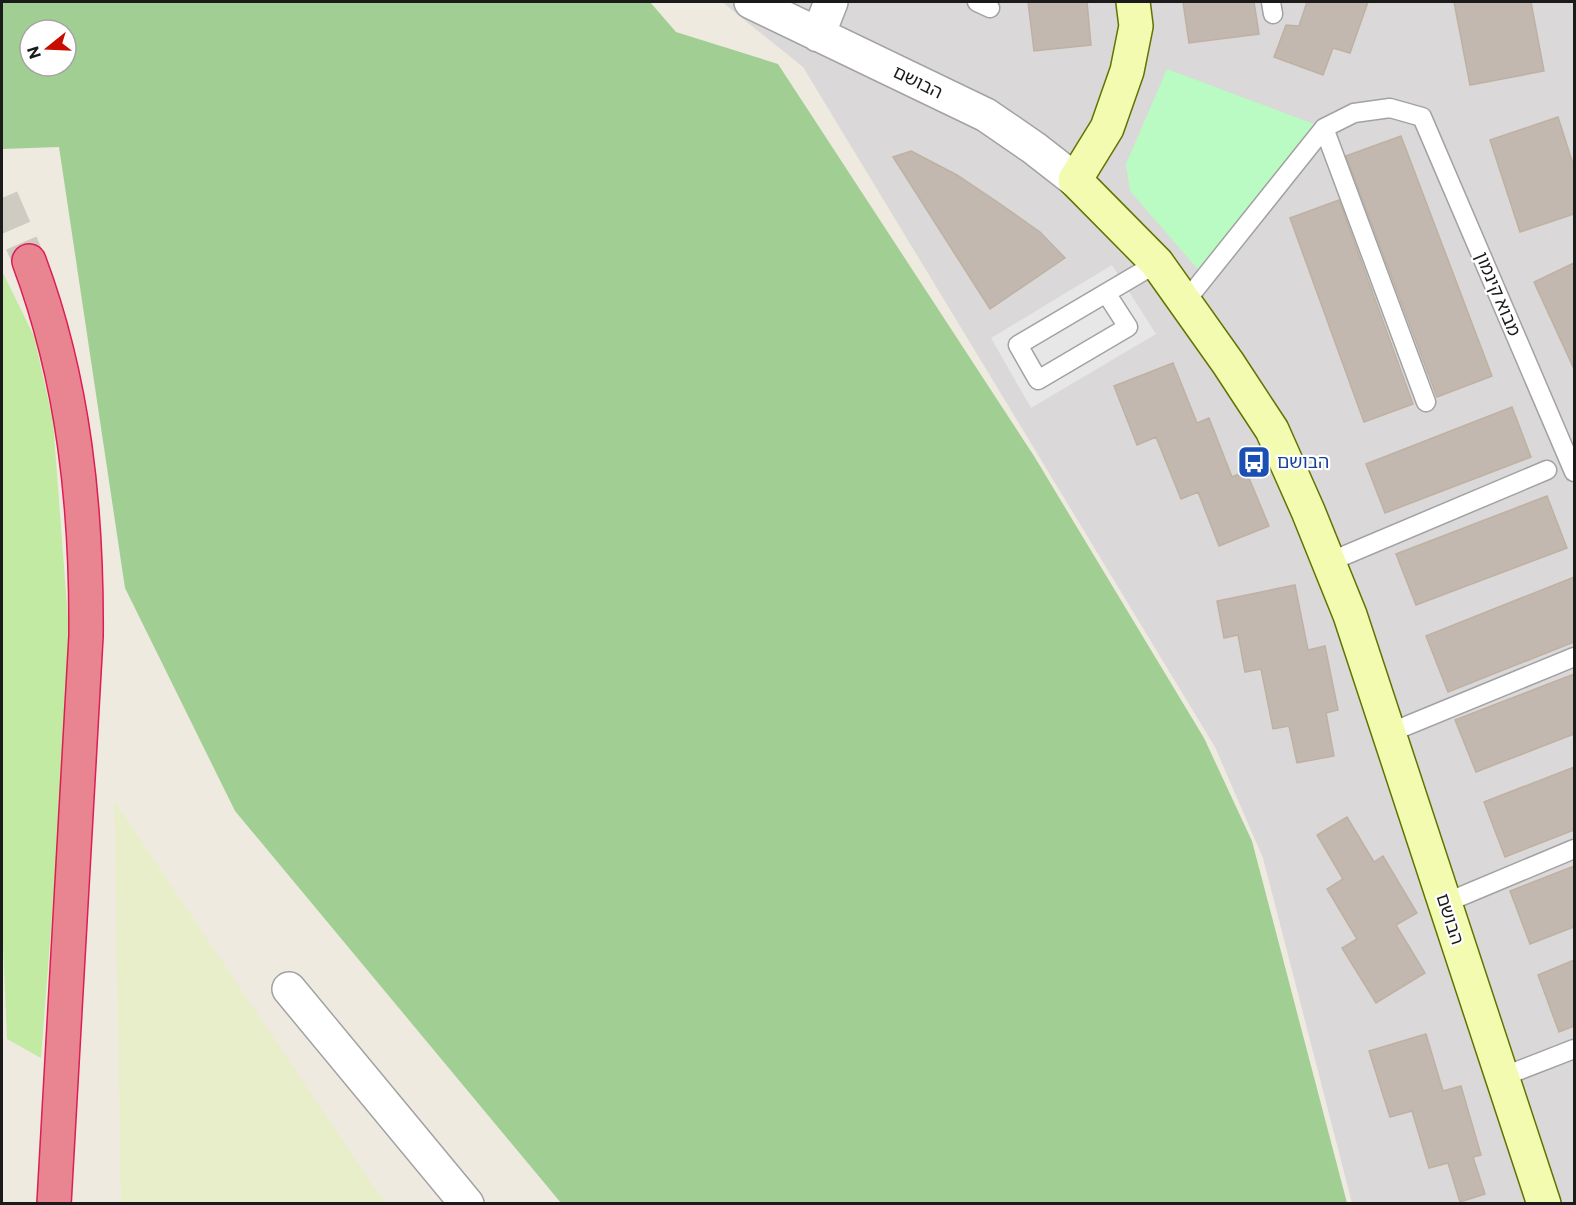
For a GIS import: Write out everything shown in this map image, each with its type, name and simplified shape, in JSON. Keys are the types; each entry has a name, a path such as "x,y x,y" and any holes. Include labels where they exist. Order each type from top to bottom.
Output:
{"highway":[{"path":"29,261 47,313 67,397 80,479 86,578 86,636 54,1203"}],"street":[{"name":"הבושם","path":"750,2 986,116 1076,180 1157,263 1272,430 1350,615 1544,1203"},
{"path":"818,35 831,2"},
{"path":"1076,180 1107,128 1127,71 1136,26 1133,2"},
{"path":"288,989 467,1203"}],"lane":[{"name":"מבוא קינמון","path":"1324,128 1354,113 1390,108 1422,117 1575,472"},
{"path":"1185,302 1324,128"},
{"path":"1324,128 1426,402"},
{"path":"1106,293 1128,327 1038,380 1018,345 1106,293 1157,263"},
{"path":"1329,562 1547,470"},
{"path":"1389,733 1575,657"},
{"path":"1445,903 1575,849"},
{"path":"1502,1077 1575,1049"}],"shaded area":[{"path":"722,2 1574,2 1574,1203 1352,1203 1263,858 1215,747 803,67"},
{"path":"1112,265 1156,334 1031,408 991,338"}],"green space":[{"path":"2,2 650,2 676,32 778,64 1034,456 1204,738 1252,841 1347,1203 561,1203 235,811 125,588 59,147 2,149"},
{"path":"1167,69 1314,124 1248,209 1202,274 1130,191 1126,164"},
{"path":"2,271 34,336 53,421 68,620 67,722 41,1058 7,1039 2,922"},
{"path":"114,800 374,1187 387,1203 121,1203"}],"building":[{"path":"1028,2 1087,2 1091,45 1034,51"},
{"path":"1183,2 1254,2 1259,34 1189,43"},
{"path":"1307,2 1368,2 1350,53 1333,48 1323,75 1274,57 1286,25 1299,26"},
{"path":"1454,2 1531,2 1544,71 1470,85"},
{"path":"1558,117 1574,167 1574,214 1520,232 1490,140"},
{"path":"1401,136 1492,376 1437,397 1346,156"},
{"path":"911,151 957,175 996,201 1040,232 1065,258 990,309 893,157"},
{"path":"1339,200 1413,404 1364,422 1290,218"},
{"path":"1574,263 1574,369 1534,282"},
{"path":"1173,363 1197,423 1209,418 1232,477 1246,471 1269,526 1219,546 1198,492 1181,499 1156,437 1137,445 1114,386"},
{"path":"1512,407 1531,457 1385,513 1366,464"},
{"path":"1547,496 1567,548 1416,605 1396,554"},
{"path":"1574,577 1574,642 1448,692 1426,636"},
{"path":"1295,585 1308,650 1325,646 1338,710 1326,713 1334,756 1297,763 1289,726 1273,729 1261,669 1245,672 1238,635 1224,638 1217,601"},
{"path":"1574,674 1574,734 1476,772 1455,720"},
{"path":"1574,767 1574,830 1505,857 1484,802"},
{"path":"1347,817 1374,862 1383,856 1417,913 1396,925 1425,973 1376,1003 1342,948 1357,939 1327,889 1343,879 1317,835"},
{"path":"1574,866 1574,927 1530,944 1510,891"},
{"path":"1574,960 1574,1026 1559,1032 1538,975"},
{"path":"1426,1034 1443,1091 1461,1086 1481,1155 1473,1157 1485,1194 1460,1202 1448,1163 1429,1168 1412,1111 1390,1117 1369,1051"}],"tunnel":[{"path":"2,198 29,261"}],"place":[{"name":"הבושם","path":"1254,462"}]}
